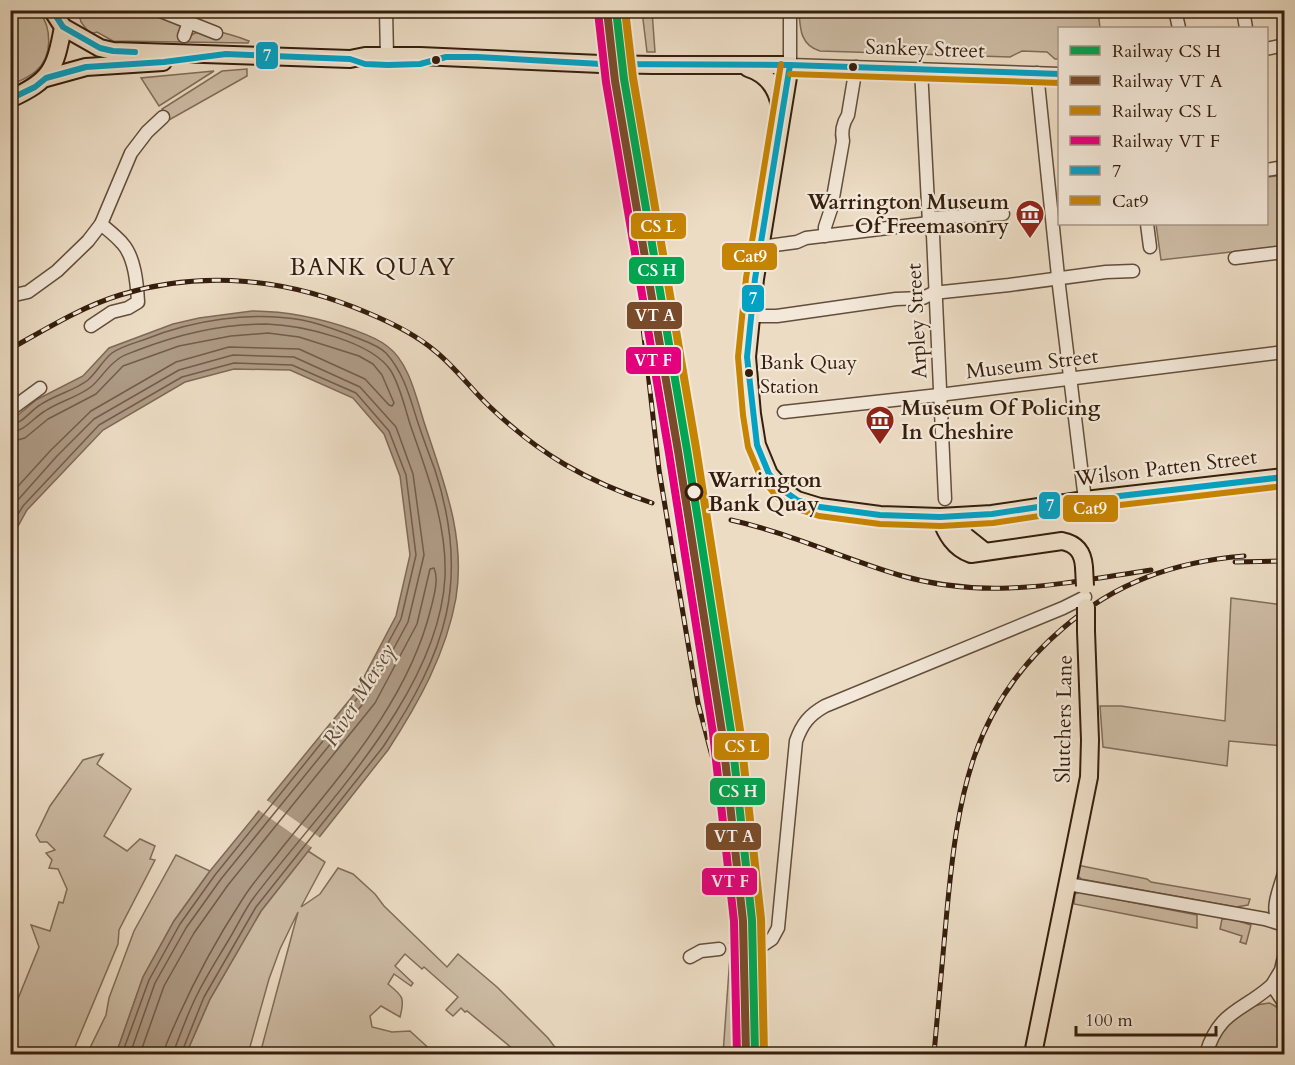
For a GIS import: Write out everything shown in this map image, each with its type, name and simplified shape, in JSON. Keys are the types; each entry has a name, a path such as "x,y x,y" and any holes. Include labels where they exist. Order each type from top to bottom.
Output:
{"highway":[{"path":"60,17 100,48 113,51 350,59 446,57 601,64 790,65 750,316"},
{"path":"46,78 55,60 60,17"},
{"path":"10,99 35,87 46,78 86,67 164,62 226,54"},
{"path":"350,59 387,65 414,64 446,57"},
{"path":"734,65 747,67 765,75 775,88 781,114"},
{"name":"Wilson Patten Street","path":"750,316 748,375 757,445 764,465 773,480 791,496 803,502 820,507 880,514 940,517 1000,513 1086,500 1284,477"},
{"path":"958,516 964,535 984,551"},
{"name":"Slutchers Lane","path":"940,517 952,541 962,551 971,554 1062,541 1076,547 1083,559 1090,767 1033,1054"}],"street":[{"path":"158,10 216,33"},
{"path":"386,10 387,57"},
{"path":"790,10 790,65"},
{"path":"1174,10 1179,27"},
{"path":"1243,10 1246,27"},
{"path":"184,36 189,22"},
{"path":"1268,49 1284,45"},
{"name":"Sankey Street","path":"790,65 1058,74"},
{"path":"825,236 825,226 831,209 843,141 844,120 848,115 856,67"},
{"name":"Arpley Street","path":"921,69 929,220 933,235 945,499"},
{"path":"1037,73 1058,279 1086,500"},
{"path":"10,296 28,292 57,271 88,241 101,224 131,153 147,132 163,117"},
{"path":"1268,170 1284,167"},
{"path":"760,247 929,220 1003,214"},
{"path":"91,326 112,312 128,308 138,302 130,256 124,244 101,224"},
{"path":"1147,225 1150,247"},
{"path":"1235,258 1284,252"},
{"path":"750,316 777,316 896,299 923,298 936,293 1106,272 1133,271"},
{"name":"Museum Street","path":"784,412 1284,352"},
{"path":"10,410 40,388"},
{"path":"762,943 772,939 778,928 796,741 802,723 825,706 1085,597"},
{"path":"1282,924 1275,917 1276,903 1284,873"},
{"path":"1068,884 1282,924"},
{"path":"1242,915 1264,911 1276,903"},
{"path":"690,957 701,951 719,949"},
{"path":"1206,1054 1210,1040 1225,1019 1272,985 1281,970 1284,957"},
{"path":"1272,985 1284,1003"}],"shaded area":[{"path":"10,11 39,11 46,25 49,42 42,65 30,76 11,85"},
{"path":"78,11 94,11 104,15 106,11 145,11 181,26 188,38 201,31 209,31 226,33 249,41 248,43 113,41 97,32 90,34 81,22"},
{"path":"642,11 652,11 655,52 647,52"},
{"path":"799,11 1098,11 1100,27 1058,27 1058,59 1047,52 1022,51 1010,57 820,51 808,45 801,30"},
{"path":"247,69 247,76 169,120 162,109 222,71"},
{"path":"214,71 159,106 141,78"},
{"path":"1284,175 1284,246 1161,260 1156,225 1268,225 1268,177"},
{"path":"1231,598 1284,605 1284,746 1229,741 1227,766 1103,747 1100,706 1121,706 1225,721"},
{"path":"103,754 97,764 131,789 104,836 127,851 140,839 155,846 150,859 155,860 119,930 118,944 72,1054 11,1054 11,1016 39,947 31,925 50,931 59,902 63,903 67,889 58,869 49,868 52,860 46,853 55,850 47,842 40,842 36,835 50,806 83,760"},
{"path":"308,851 325,862 301,907 320,894 338,868 353,874 447,967 458,954 497,987 561,1054 519,1054 467,1011 461,1008 453,1016 446,1010 458,997 424,967 422,969 405,954 395,966 413,983 411,986 394,974 388,984 402,998 400,1017 381,1006 370,1016 372,1027 392,1032 410,1031 435,1054 260,1054 298,912 280,949 269,979 248,1054 186,1054 210,999 261,911"},
{"path":"176,855 210,871 174,921 143,977 116,1054 87,1054 106,1015 109,998 134,931"},
{"path":"1077,865 1147,879 1151,882 1250,899 1248,905 1236,907 1081,879 1076,873"},
{"path":"1079,892 1197,915 1197,928 1074,904 1075,894"},
{"path":"1222,919 1232,919 1251,925 1246,944 1240,942 1242,936 1220,929"},
{"path":"736,955 743,1054 723,1054 730,956"},
{"path":"1269,1003 1281,1011 1283,1017 1285,1024 1284,1054 1212,1054 1220,1035 1233,1020 1249,1008"}],"water":[{"name":"River Mersey","path":"252,311 304,316 354,330 383,343 401,361 415,391 451,508 458,552 456,598 438,659 410,715 388,750 261,911 210,999 186,1054 116,1054 143,977 174,921 210,871 356,692 396,616 410,555 400,476 384,434 353,398 290,370 234,369 185,382 103,430 27,510 11,539 11,421 36,400 83,376 109,348 173,324"}],"pier":[{"path":"265,799 322,839 314,849 257,809"}],"tunnel":[{"path":"760,940 735,944 730,949 737,951 760,947"}],"railway":[{"path":"600,10 632,230 659,470 698,703 712,756"},
{"path":"625,10 647,176 671,289"},
{"path":"10,349 91,306 120,295 152,287 215,280 246,282 308,292 368,313 411,334 442,357 489,406 545,452 585,475 652,503"},
{"path":"650,329 662,384 675,465"},
{"path":"731,520 753,525 899,575 932,583 964,587 1025,587 1151,570"},
{"path":"934,1054 951,868 964,792 989,722 1007,690 1031,659 1062,629 1103,599 1147,577 1170,569 1244,556"},
{"path":"1235,562 1284,561"}],"transit line":[{"name":"7","path":"52,10 63,27 100,48 135,52"},
{"path":"616,10 624,79 687,450 731,731 752,920 755,1054"},
{"path":"625,10 633,78 696,448 740,730 761,919 764,1054"},
{"path":"607,11 615,81 678,451 722,732 743,921 746,1054"},
{"path":"598,12 606,82 669,453 713,733 734,921 737,1054"},
{"name":"7","path":"10,99 35,87 46,78 86,67 164,62 226,54 350,59 365,64 388,65 420,64 446,57 477,57 601,64 790,65 1058,74"},
{"name":"Cat9","path":"781,64 746,278 738,357 748,447 761,478 778,498 794,508 819,516 880,524 941,526 993,523 1086,509 1284,486"},
{"name":"7","path":"790,65 755,279 747,357 757,445 769,474 784,491 797,500 820,507 880,515 940,517 992,514 1085,500 1284,477"},
{"name":"Cat9","path":"790,74 1058,83"}],"place":[{"name":"Warrington Museum Of Freemasonry","path":"1030,240"},
{"name":"Bank Quay Station","path":"749,373"},
{"name":"Museum Of Policing In Cheshire","path":"880,446"},
{"name":"Warrington Bank Quay","path":"694,492"}],"district":[{"name":"BANK QUAY","path":"373,267"}]}
